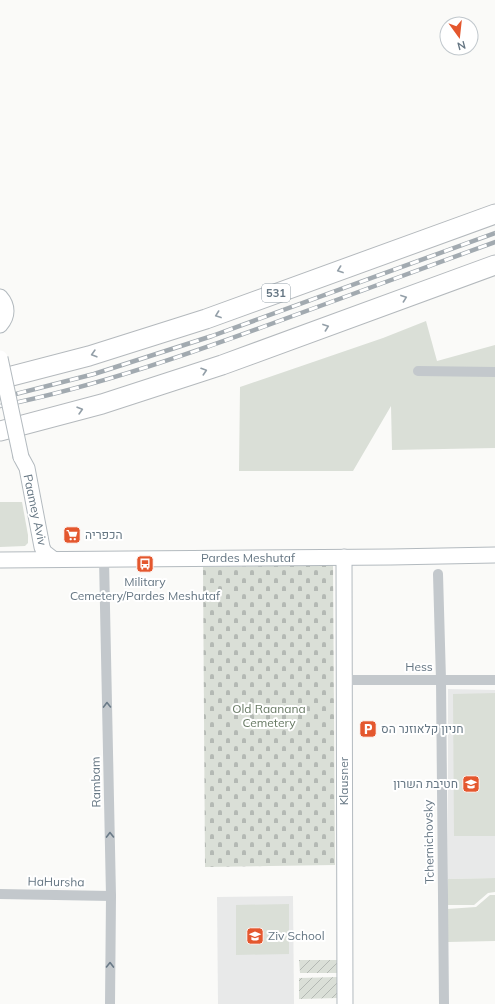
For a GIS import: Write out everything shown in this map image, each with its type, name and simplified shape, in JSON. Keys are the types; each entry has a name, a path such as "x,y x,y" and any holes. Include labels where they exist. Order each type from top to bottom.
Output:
{"highway":[{"path":"360,263 495,209"},
{"name":"531","path":"0,379 119,347 206,319 495,214"},
{"path":"0,430 102,404 222,365 495,265"},
{"path":"447,283 495,270"},
{"path":"0,375 55,365"}],"street":[{"path":"0,297 6,310 4,319 0,325"},
{"name":"Paamey Aviv","path":"0,358 22,457 26,468 42,546 44,552 53,559"},
{"path":"418,371 495,372"},
{"name":"Paamey Aviv","path":"18,560 31,547 32,542 22,469 22,457"},
{"name":"Pardes Meshutaf","path":"0,560 495,555"},
{"name":"Klausner","path":"344,557 345,1004"},
{"name":"Rambam","path":"104,559 111,896 110,1004"},
{"name":"Tchernichovsky","path":"438,574 441,680 444,1004"},
{"name":"Hess","path":"344,680 495,680"},
{"name":"HaHursha","path":"0,894 111,896"}],"shaded area":[{"name":"חטיבת השרון","path":"448,689 495,690 495,878 448,879"},
{"name":"Ziv School","path":"293,896 294,1004 218,1004 217,897"}],"green space":[{"path":"426,321 437,361 495,345 495,448 392,450 391,406 353,471 239,471 240,387 383,338"},
{"path":"0,502 22,502 28,535 28,543 25,546 0,547"},
{"name":"Old Raanana Cemetery","path":"333,565 335,865 205,867 203,567"},
{"name":"חטיבת השרון","path":"495,693 495,836 454,836 453,694"},
{"path":"495,878 495,892 488,893 474,905 447,905 448,879"},
{"path":"490,895 495,895 495,941 448,942 447,909 476,907"},
{"path":"289,904 289,954 236,955 236,905"},
{"path":"299,960 337,960 338,973 300,973"},
{"path":"338,977 338,998 299,999 299,978"}],"railway":[{"path":"0,398 94,374 212,336 495,233"},
{"path":"0,406 74,389 183,355 495,242"}],"place":[{"name":"הכפריה","path":"72,535"},
{"name":"Military Cemetery/Pardes Meshutaf","path":"145,564"},
{"name":"חניון קלאוזנר הס","path":"368,729"},
{"name":"חטיבת השרון","path":"471,784"},
{"name":"Ziv School","path":"255,936"}]}
